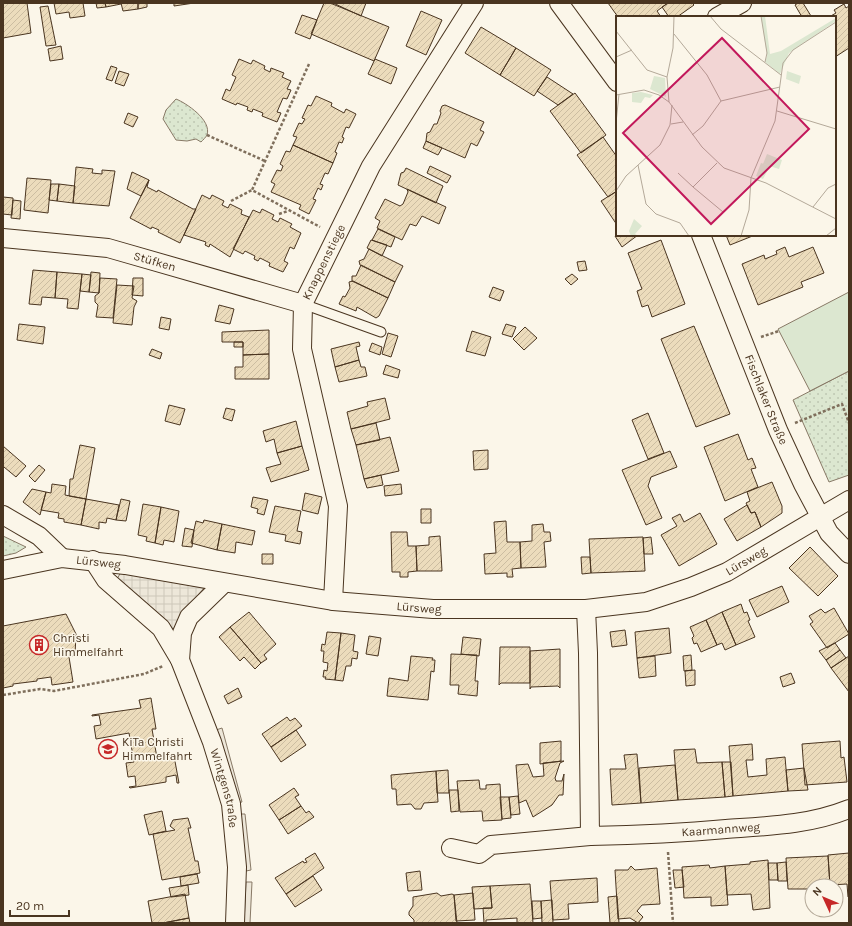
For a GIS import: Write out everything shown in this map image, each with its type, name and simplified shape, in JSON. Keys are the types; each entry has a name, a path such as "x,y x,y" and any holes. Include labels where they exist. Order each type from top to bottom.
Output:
{"street":[{"name":"Knappenstiege","path":"333,601 338,506 302,349 303,304 371,166 474,3"},
{"path":"559,3 615,77"},
{"path":"719,16 742,3"},
{"name":"Fischlaker Straße","path":"701,236 778,430 829,533 849,554"},
{"name":"Stüfken","path":"3,238 108,248 303,304"},
{"name":"Lürsweg","path":"3,570 62,558 93,560 223,584 333,601 433,609 586,609 646,602 691,587 727,572 849,500"},
{"path":"3,515 39,536 62,558"},
{"name":"Wintgenstraße","path":"93,560 106,580 161,628 180,660 212,742 231,804 237,867 235,923"},
{"name":"Wintgenstraße","path":"180,660 182,633 189,617 223,584"},
{"path":"586,609 588,653 590,836"},
{"name":"Kaarmannweg","path":"451,848 479,854 490,845 590,836 667,834 789,825 834,815 849,809"}],"lane":[{"path":"303,304 381,332"}],"path":[{"path":"231,201 252,190 310,64"},
{"path":"207,135 265,161"},
{"path":"252,190 288,208 288,211 337,235"},
{"path":"279,214 288,211"},
{"path":"778,430 842,404 849,424"},
{"path":"3,695 40,689 54,690 144,674 180,660"},
{"path":"667,834 673,923"}],"green space":[{"path":"176,99 192,108 206,124 208,129 207,135 201,142 196,139 187,141 176,140 163,119 166,110"},
{"path":"849,292 849,371 810,391 778,329"},
{"path":"849,371 849,475 829,482 793,400"},
{"path":"3,536 26,547 16,553 3,556"}],"shaded area":[{"path":"121,572 204,588 183,613 175,632 166,620 117,579"},
{"path":"222,728 242,802 237,803 216,730"},
{"path":"240,814 245,814 251,870 246,871"},
{"path":"246,882 252,882 250,923 244,923"}],"building":[{"path":"3,3 27,3 31,33 3,38"},
{"path":"54,3 83,3 85,16 70,18 69,12 56,14"},
{"path":"96,3 105,3 106,7 97,8"},
{"path":"105,3 121,3 121,4 106,7"},
{"path":"121,3 138,3 138,9 123,11"},
{"path":"138,3 147,3 147,7 138,9"},
{"path":"174,3 194,3 174,6"},
{"path":"324,3 330,3 389,27 374,61 311,34"},
{"path":"333,3 366,3 361,16"},
{"path":"608,3 668,3 657,11 660,16 617,16"},
{"path":"668,3 692,3 694,5 678,16 668,16 662,7"},
{"path":"798,3 803,3 811,16 801,16 795,5"},
{"path":"844,4 846,8 849,6 849,48 836,56 836,16 831,16 836,13 834,10"},
{"path":"48,6 56,45 46,46 40,7"},
{"path":"421,11 442,20 426,55 406,46"},
{"path":"302,15 317,20 310,39 295,33"},
{"path":"481,27 516,48 500,75 465,53"},
{"path":"61,46 63,59 50,61 48,49"},
{"path":"516,48 551,70 534,96 500,75"},
{"path":"239,59 251,64 253,60 265,66 264,69 270,72 271,68 284,73 282,77 291,81 287,89 291,90 287,99 283,98 277,112 281,113 277,122 262,116 263,113 253,109 252,112 247,110 248,107 237,103 236,105 222,99 226,89 230,91 236,77 232,75"},
{"path":"375,59 397,68 391,84 368,74"},
{"path":"111,66 117,68 112,81 106,79"},
{"path":"119,71 129,74 124,86 115,83"},
{"path":"547,77 573,94 558,105 537,91"},
{"path":"575,93 606,135 581,153 550,111"},
{"path":"316,96 332,103 331,106 344,113 346,109 356,114 349,128 346,127 342,137 344,138 342,143 339,142 335,152 337,153 333,163 293,145 297,137 293,136 299,123 302,124 305,119 302,118 308,105 311,106"},
{"path":"445,105 484,122 480,130 484,132 477,146 471,143 465,158 426,141 427,133 430,132 434,124 437,124 442,106"},
{"path":"128,113 138,117 133,127 124,123"},
{"path":"603,137 616,156 616,192 608,197 577,155"},
{"path":"426,141 442,148 438,155 423,148"},
{"path":"293,145 333,163 328,174 325,173 320,184 323,185 321,190 318,188 313,199 316,200 309,214 299,209 301,205 271,192 275,184 271,182 277,170 281,171 283,166 280,164 286,151 290,152"},
{"path":"430,166 451,176 447,183 427,173"},
{"path":"76,167 93,169 92,173 102,174 102,170 115,171 109,206 73,203"},
{"path":"406,168 443,186 436,203 398,185 401,173 404,172"},
{"path":"132,172 149,180 141,196 127,189"},
{"path":"27,178 51,180 48,213 24,210"},
{"path":"149,180 147,187 157,192 158,190 193,209 196,209 180,243 158,232 159,230 152,227 151,229 130,218"},
{"path":"51,184 59,184 57,201 49,200"},
{"path":"59,184 75,186 73,203 57,201"},
{"path":"407,189 446,207 439,224 422,216 416,226 410,224 402,240 377,228 380,221 375,218 385,199 400,206 403,204 408,192"},
{"path":"616,192 616,224 601,201"},
{"path":"202,195 210,199 212,195 224,201 222,205 228,208 230,204 242,210 241,214 249,217 230,257 210,244 209,247 205,245 206,242 184,235"},
{"path":"3,197 13,198 12,215 3,214"},
{"path":"13,200 21,201 20,219 11,218"},
{"path":"262,209 274,215 272,219 278,222 280,218 292,224 290,227 301,233 294,249 290,247 284,261 288,263 283,272 269,266 270,263 260,258 258,261 254,259 255,256 245,251 243,254 233,249 253,210 260,213"},
{"path":"378,229 395,237 391,247 372,240"},
{"path":"616,236 637,236 622,247"},
{"path":"726,236 752,236 730,245"},
{"path":"371,240 387,245 382,256 367,248"},
{"path":"661,240 685,304 652,317 648,305 642,307 637,291 642,289 628,253"},
{"path":"785,247 789,257 813,247 824,273 801,282 803,287 758,305 742,264 764,255 765,259 777,254 776,251"},
{"path":"369,249 403,266 395,282 360,265 359,261 364,259"},
{"path":"585,261 587,270 579,271 577,262"},
{"path":"361,265 395,282 388,298 352,281 352,276 356,276"},
{"path":"33,270 57,272 55,298 42,297 41,305 29,304"},
{"path":"57,272 82,274 78,309 67,308 68,299 55,298"},
{"path":"91,272 100,273 99,293 89,292"},
{"path":"82,274 91,275 89,292 80,291"},
{"path":"572,274 578,279 571,285 565,279"},
{"path":"100,278 117,279 113,318 96,317 98,305 95,302 95,296 99,293"},
{"path":"133,278 143,278 143,296 132,295"},
{"path":"353,281 388,298 379,316 376,318 357,307 356,311 339,304 343,296 345,297 350,288 349,282"},
{"path":"117,285 134,286 132,298 137,301 134,307 132,325 113,323"},
{"path":"493,287 504,291 500,301 489,297"},
{"path":"219,305 234,309 230,324 215,321"},
{"path":"161,317 171,319 169,330 159,328"},
{"path":"19,324 45,327 43,344 17,340"},
{"path":"506,324 516,327 512,337 502,334"},
{"path":"694,326 730,414 696,427 661,339"},
{"path":"525,327 537,338 524,350 513,339"},
{"path":"269,330 269,354 243,355 243,342 222,342 222,332"},
{"path":"472,331 491,337 485,356 466,351"},
{"path":"388,333 398,336 391,357 382,354"},
{"path":"234,342 243,342 243,347 234,347"},
{"path":"359,342 360,346 356,347 359,360 335,367 331,349"},
{"path":"372,343 382,347 380,355 369,351"},
{"path":"152,349 162,353 160,359 149,355"},
{"path":"269,354 269,379 235,379 235,367 243,367 243,355"},
{"path":"359,360 361,367 365,367 367,376 339,382 335,367"},
{"path":"386,365 400,370 398,378 383,374"},
{"path":"385,398 390,419 351,429 347,412 368,406 367,402"},
{"path":"169,405 185,409 180,425 165,421"},
{"path":"226,408 235,410 232,421 223,418"},
{"path":"648,413 664,453 648,459 632,420"},
{"path":"296,421 302,446 277,453 274,439 266,442 263,431"},
{"path":"376,423 380,440 356,445 351,429"},
{"path":"738,434 748,460 752,458 756,468 751,469 758,487 725,501 704,447"},
{"path":"390,437 399,471 364,479 356,445"},
{"path":"80,445 95,448 86,499 69,496 70,479 73,479"},
{"path":"3,446 26,466 16,477 4,467 3,469"},
{"path":"302,446 309,470 271,482 266,468 281,464 277,453"},
{"path":"488,450 488,469 474,470 473,451"},
{"path":"670,451 677,467 651,477 648,486 662,518 646,525 622,470"},
{"path":"39,465 45,470 35,482 29,476"},
{"path":"381,475 383,485 367,488 364,479"},
{"path":"772,482 782,506 782,513 761,527 755,512 751,513 746,503 750,501 747,492"},
{"path":"52,484 66,486 65,495 86,499 81,525 64,522 64,519 58,518 59,513 41,510 46,492 51,493"},
{"path":"401,484 402,494 385,496 384,486"},
{"path":"32,489 46,492 40,515 23,502"},
{"path":"305,493 322,497 318,514 302,510"},
{"path":"253,497 268,500 264,515 257,513 258,509 251,507"},
{"path":"86,499 119,505 116,520 107,518 106,523 99,522 99,529 81,525"},
{"path":"121,499 130,501 126,521 116,520"},
{"path":"143,504 161,507 155,543 146,541 147,537 138,535"},
{"path":"747,505 751,513 755,512 761,527 737,541 724,519"},
{"path":"275,506 301,511 297,531 302,532 300,544 285,541 286,535 269,532"},
{"path":"161,507 179,511 174,542 164,540 163,545 155,543"},
{"path":"421,509 431,509 431,523 421,523"},
{"path":"700,513 717,544 679,566 661,535 677,526 672,518 680,514 684,522"},
{"path":"204,520 222,524 217,550 191,543 196,521 203,523"},
{"path":"506,521 507,542 520,542 521,568 512,569 513,577 507,577 507,573 485,574 484,554 496,553 494,522"},
{"path":"222,524 255,531 252,545 236,542 235,553 217,550"},
{"path":"543,524 544,532 550,532 551,541 544,542 546,567 521,568 520,542 532,541 532,525"},
{"path":"185,528 194,530 192,547 182,546"},
{"path":"391,532 407,532 408,546 416,546 417,571 408,572 408,577 400,577 400,572 392,572"},
{"path":"440,536 442,571 417,571 416,546 429,545 429,537"},
{"path":"643,537 645,571 591,573 589,539"},
{"path":"651,537 653,554 644,554 643,538"},
{"path":"810,547 838,576 818,596 789,568"},
{"path":"262,554 273,554 273,564 262,564"},
{"path":"581,557 590,557 591,573 582,574"},
{"path":"782,586 789,602 757,617 749,600"},
{"path":"741,604 744,613 747,612 750,620 748,621 755,637 736,645 722,612"},
{"path":"834,608 849,634 827,648 810,624 813,622 809,616 821,609 825,613"},
{"path":"249,612 276,644 264,655 267,659 261,663 230,627"},
{"path":"722,612 736,645 725,650 722,643 717,645 706,620"},
{"name":"Christi Himmelfahrt","path":"66,614 76,634 75,655 69,657 73,682 52,685 51,677 37,679 37,681 13,684 13,686 3,688 3,626"},
{"path":"706,620 717,645 701,652 697,643 694,644 692,638 694,636 690,627"},
{"path":"230,627 261,663 255,669 244,657 240,661 219,637"},
{"path":"669,628 671,653 637,658 635,632"},
{"path":"625,630 627,645 612,647 610,632"},
{"path":"327,632 341,633 335,680 325,679 326,677 323,677 324,670 327,671 328,663 323,662 324,651 321,651 322,644 325,645"},
{"path":"341,633 355,635 353,651 358,652 357,659 352,658 351,666 346,666 343,681 335,680"},
{"path":"369,636 381,638 378,656 366,654"},
{"path":"463,637 481,639 479,656 461,654"},
{"path":"835,643 840,650 826,660 819,651"},
{"path":"500,647 530,647 530,683 501,683 499,685"},
{"path":"560,649 560,688 558,686 531,687 530,689 530,651"},
{"path":"840,650 846,658 831,668 826,660"},
{"path":"451,654 477,655 475,681 478,681 477,696 458,694 459,685 450,685"},
{"path":"691,655 692,670 684,671 683,656"},
{"path":"411,656 433,658 432,660 435,660 434,672 431,671 428,700 387,696 389,678 408,681"},
{"path":"655,656 656,676 639,678 637,658"},
{"path":"849,656 849,692 831,668"},
{"path":"695,670 695,685 686,686 685,671"},
{"path":"791,673 795,683 783,687 780,677"},
{"path":"238,688 242,697 228,704 224,696"},
{"path":"151,698 156,729 152,729 157,758 174,756 179,783 177,783 176,775 166,777 166,782 130,788 129,787 136,786 135,776 128,777 126,763 134,762 129,733 96,739 94,726 101,725 99,715 92,715 141,708 139,700"},
{"path":"287,717 290,721 295,718 302,726 271,747 262,734"},
{"path":"296,730 306,745 281,762 271,747"},
{"path":"561,741 561,761 540,764 540,743"},
{"path":"840,741 841,758 844,757 847,782 805,785 802,744"},
{"path":"752,744 753,760 746,760 748,777 767,775 766,759 785,757 788,791 733,796 729,746"},
{"path":"695,749 697,763 722,762 725,797 678,800 674,750"},
{"path":"637,754 641,803 612,805 610,769 626,769 624,755"},
{"path":"564,761 560,763 555,778 556,781 562,781 564,774 563,795 559,795 552,805 533,817 526,800 519,803 516,765 528,764 533,777 544,776 543,763"},
{"path":"722,762 731,762 733,796 725,797"},
{"path":"675,765 678,800 641,803 639,768"},
{"path":"804,768 808,790 788,791 786,770"},
{"path":"448,770 449,793 437,793 436,771"},
{"path":"436,771 438,802 424,803 421,809 415,809 411,804 397,805 396,789 392,789 391,775"},
{"path":"479,780 480,789 486,789 486,785 500,784 502,820 483,821 482,811 460,812 457,781"},
{"path":"294,788 299,795 295,797 301,806 279,820 269,805"},
{"path":"449,790 458,790 459,811 451,812"},
{"path":"518,796 520,814 511,815 509,797"},
{"path":"500,797 509,797 511,818 502,819"},
{"path":"301,806 306,813 309,811 314,817 288,834 279,820"},
{"path":"162,811 166,831 149,835 144,815"},
{"path":"188,818 191,828 188,828 195,861 198,861 200,873 162,880 153,834 175,830 170,826 173,820"},
{"path":"315,853 324,868 286,894 275,878 303,861 304,863 307,862 305,859"},
{"path":"849,853 849,897 847,884 844,884 844,878 830,878 828,855"},
{"path":"828,856 829,878 804,878 804,889 788,889 786,858"},
{"path":"768,860 770,908 753,910 751,894 727,895 725,866 750,864 750,862"},
{"path":"786,862 787,881 778,881 777,863"},
{"path":"768,863 777,863 778,880 769,880"},
{"path":"709,865 710,868 725,866 728,905 711,906 711,897 684,898 682,867"},
{"path":"631,866 635,870 657,868 660,904 642,905 637,911 643,917 638,923 630,918 618,919 615,870 628,870"},
{"path":"673,870 682,870 684,887 675,888"},
{"path":"420,871 422,890 408,891 406,873"},
{"path":"197,874 199,883 181,886 180,877"},
{"path":"313,876 322,890 295,907 286,894"},
{"path":"597,878 598,902 568,904 569,919 553,920 550,881"},
{"path":"530,884 533,923 517,923 517,918 486,920 486,923 484,923 483,908 492,908 490,886"},
{"path":"188,885 189,895 171,897 169,888"},
{"path":"490,886 492,908 474,909 472,887"},
{"path":"437,893 441,896 454,895 457,923 414,923 414,920 409,915 409,912 413,906 413,897"},
{"path":"473,893 475,920 456,921 454,895"},
{"path":"185,894 189,918 163,923 152,923 148,901"},
{"path":"617,896 619,923 610,923 608,897"},
{"path":"552,900 553,923 542,923 541,901"},
{"path":"532,901 541,901 542,918 533,919"},
{"path":"189,918 190,923 163,923"}],"place":[{"name":"Christi Himmelfahrt","path":"39,645"},
{"name":"KiTa Christi Himmelfahrt","path":"108,749"}]}
